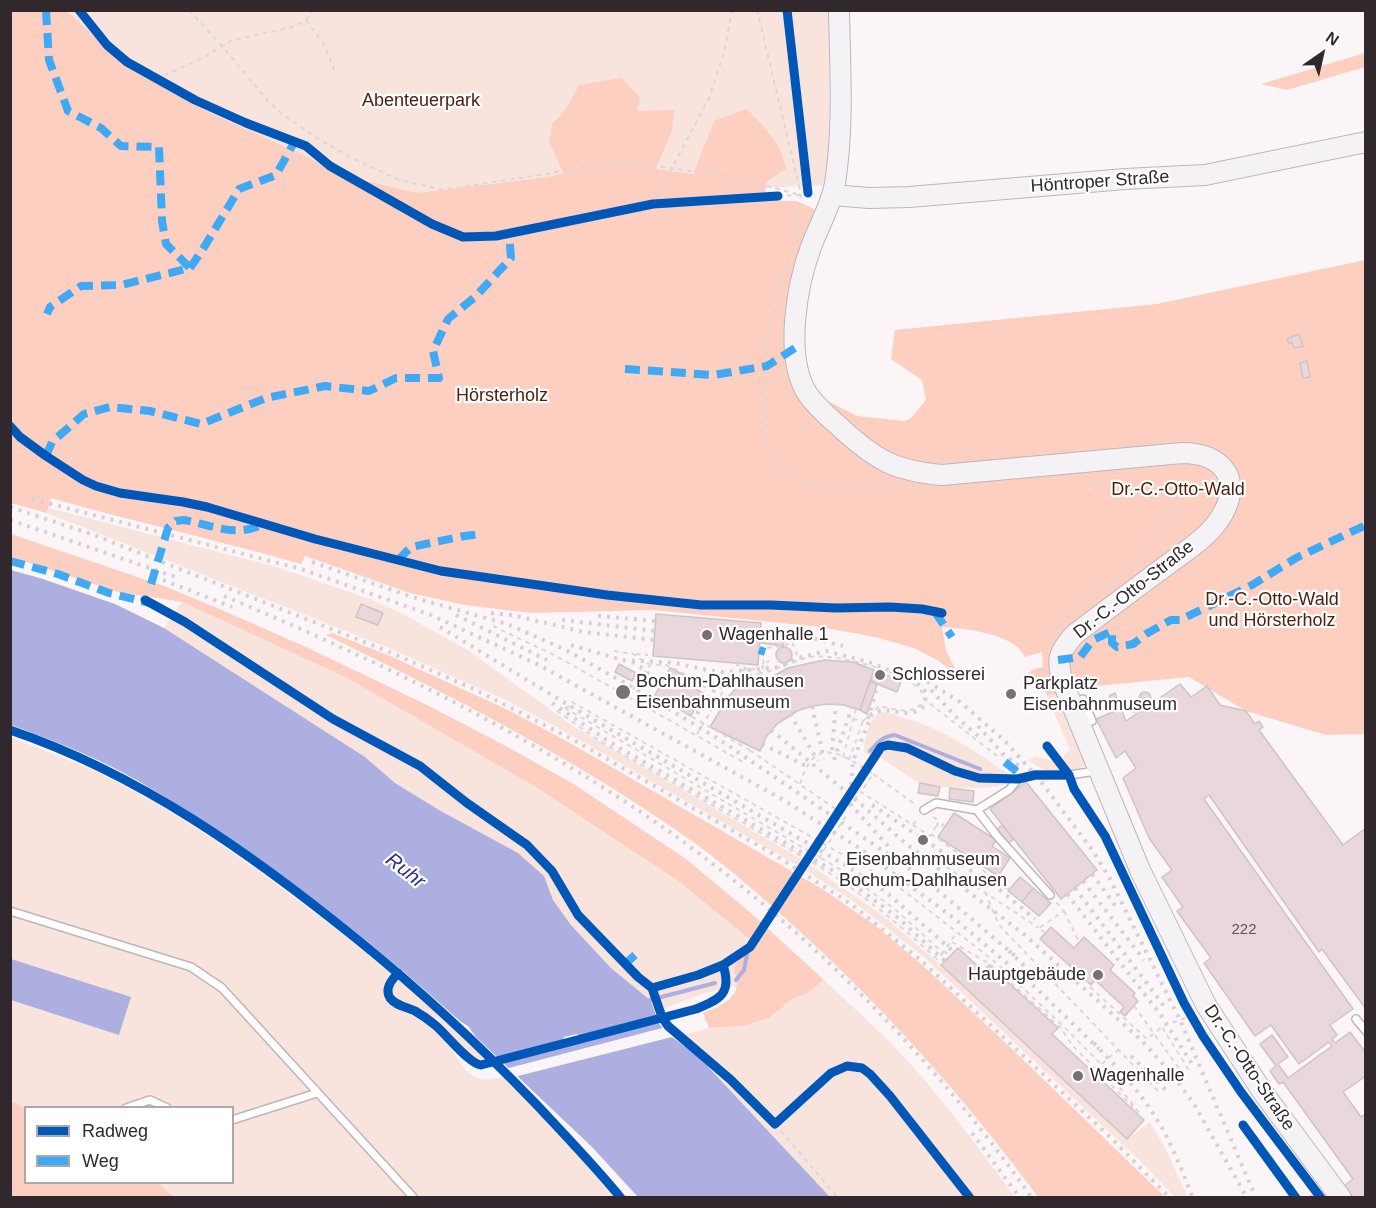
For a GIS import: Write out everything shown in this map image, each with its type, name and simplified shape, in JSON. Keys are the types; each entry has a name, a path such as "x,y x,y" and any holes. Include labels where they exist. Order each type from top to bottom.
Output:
{"street":[{"name":"Dr.-C.-Otto-Straße","path":"839,10 840,138 833,195 805,266 795,331 798,370 806,391 865,450 896,467 920,473 942,475 1182,453 1211,458 1224,469 1229,477 1230,491 1224,513 1215,526 1195,544 1074,635 1060,653 1058,668 1082,700 1100,769 1140,870 1206,1005 1262,1091 1341,1197"},
{"name":"Höntroper Straße","path":"833,195 869,198 909,197 1125,179 1205,175 1365,142"}],"lane":[{"path":"1082,700 1092,721"},
{"path":"924,810 936,803 977,810 1009,790 1018,779 1035,775 1088,773 1100,769"},
{"path":"977,810 1050,895"},
{"path":"10,911 190,967 222,988 414,1197"},
{"path":"1356,1019 1365,1031"},
{"path":"234,1119 317,1093"},
{"path":"129,1106 150,1100 164,1106"}],"path":[{"path":"189,10 268,101 298,126 350,157 399,180 443,190 546,174 615,160 740,178 796,194 773,196"},
{"path":"156,79 198,60 232,40 293,27 306,20 313,10"},
{"path":"653,204 712,91 724,53 732,10"},
{"path":"757,10 801,194 800,209 767,337 766,437 768,447 783,472 802,481 824,486 845,487 892,481"},
{"path":"306,20 325,46 335,72"},
{"path":"146,73 166,84"},
{"path":"804,164 808,193"},
{"path":"642,206 664,203"},
{"path":"1053,632 1130,563 1162,528 1178,504 1178,497 1169,490 1124,494 1087,478"},
{"path":"145,600 151,584"},
{"path":"493,626 556,656 743,762 751,751"},
{"path":"762,673 765,648 784,646 792,642 799,661"},
{"path":"614,651 648,655"},
{"path":"633,654 650,665 672,666 686,675 685,678 704,687 734,688 743,670 756,669 762,673"},
{"path":"739,677 762,673 811,657 836,657 874,667 915,686 921,691 924,699 1001,759"},
{"path":"763,664 769,661"},
{"path":"737,663 748,669"},
{"path":"628,697 650,665"},
{"path":"697,736 725,688"},
{"path":"849,759 863,721 879,706 899,711 912,710 920,706 924,699"},
{"path":"951,942 990,964 1061,1028 1071,1044 1141,1116 1102,1065 994,961 957,932 895,884 572,702 557,711 592,736 815,864 863,896 937,959 957,932"},
{"path":"565,708 819,857 869,889 950,956"},
{"path":"843,757 856,709"},
{"path":"684,712 751,751 846,816 815,864"},
{"path":"853,719 863,721"},
{"path":"800,784 806,766 815,756 828,752 849,759 939,821 931,834"},
{"path":"842,813 861,792 873,774"},
{"path":"861,792 930,836 931,834 988,874 993,874 1002,887 1010,889"},
{"path":"913,825 924,810"},
{"path":"937,825 941,828 943,824 946,826"},
{"path":"931,857 1045,933"},
{"path":"988,874 986,894 999,925 1158,1092"},
{"path":"1050,895 1064,911 1079,942"},
{"path":"1039,928 1064,911"},
{"path":"1090,987 1147,1039 1162,1027 1191,1016"},
{"path":"1134,1006 1183,1074 1188,1069 1162,1027"},
{"path":"434,1024 444,1012"},
{"path":"1102,1065 1118,1050"},
{"path":"775,1124 838,1197"},
{"path":"1309,1197 1316,1191"}],"green space":[{"path":"10,11 67,11 128,67 206,111 310,158 334,173 417,193 548,177 563,173 549,142 552,124 565,110 579,85 622,78 640,98 637,111 674,110 672,131 656,169 693,174 714,121 746,109 776,143 786,169 766,182 765,200 796,201 815,209 788,289 787,330 793,383 857,416 905,421 911,418 926,400 922,380 891,359 895,330 1157,304 1365,260 1365,734 1326,735 1246,711 1189,677 1076,688 1047,696 1039,677 1030,679 1028,673 1043,667 1042,652 1025,657 1020,649 1011,643 976,631 942,627 946,650 959,677 939,661 914,648 875,637 820,627 654,610 531,613 465,605 410,593 305,556 301,564 51,498 47,513 11,503"},
{"name":"Abenteuerpark","path":"67,11 829,11 830,160 824,185 765,188 766,182 786,169 714,121 693,174 656,169 672,131 637,111 579,85 565,110 552,124 549,142 563,173 548,177 417,193 334,173 310,158 206,111 128,67"},
{"path":"1365,53 1365,67 1287,90 1261,84"},
{"path":"49,508 276,567 370,599 403,614 469,651 573,726 806,862 882,915 941,965 1127,1139 1150,1122 1188,1197 1175,1197 1139,1160 925,958 854,902 802,868 508,701 389,648 47,513"},
{"path":"11,534 164,586 222,610 308,648 502,744 572,783 686,859 752,914 824,980 806,994 792,999 769,1018 743,1026 709,1028 703,1013 729,1000 736,991 734,965 753,942 677,880 534,786 347,678 182,602 118,592 11,557"},
{"path":"182,602 347,678 534,786 677,880 753,942 734,965 737,986 705,993 654,1012 650,1000 611,968 571,925 553,900 544,876 518,853 395,783 365,757 164,628"},
{"path":"332,633 390,656 506,709 570,743 824,890 876,926 921,964 1165,1197 1038,1197 982,1124 893,1023 795,927 721,863 652,814 562,758 469,706 326,635"},
{"path":"1055,693 1088,764 1064,772 1050,772 1029,760 1035,756 1059,763 1070,750 1047,696"},
{"path":"880,712 926,725 951,737 1008,774 1008,783 976,788 935,786 916,781 881,758 878,761 864,752 872,720"},
{"path":"11,737 107,777 145,797 219,843 324,920 392,974 383,985 383,993 392,1007 408,1013 438,1034 470,1074 484,1079 505,1076 619,1197 174,1197 159,1184 234,1184 234,1106 24,1108 11,1101"},
{"path":"399,978 440,1014 434,1020 393,997 392,986"},
{"path":"824,980 888,1040 922,1077 1015,1197 830,1197 699,1056 673,1038 709,1028 743,1026 769,1018 792,999 806,994"},
{"path":"443,1017 488,1060 477,1061 438,1023"},
{"path":"11,1101 24,1108 24,1184 159,1184 174,1197 11,1197"}],"water":[{"name":"Ruhr","path":"11,570 115,604 164,628 365,757 395,783 518,853 544,876 553,900 571,925 611,968 650,1000 660,1025 673,1038 698,1056 830,1197 638,1197 592,1147 476,1037 468,1026 310,896 246,850 138,781 75,750 11,725"},
{"path":"11,959 131,997 119,1035 11,1000"}],"pier":[{"path":"659,1016 662,1022 499,1063 494,1058 562,1041 564,1037 577,1034 580,1036"},
{"path":"666,1027 676,1036 514,1077 505,1069"}],"building":[{"path":"1299,334 1303,346 1294,348 1292,342 1289,344 1287,339"},
{"path":"1307,361 1310,377 1303,378 1300,363"},
{"path":"361,604 383,613 378,625 356,617"},
{"name":"Wagenhalle 1","path":"656,614 761,623 758,665 653,656"},
{"path":"762,634 785,638 783,646 761,643"},
{"path":"784,647 790,649 792,655 790,661 784,663 778,661 776,655 778,649"},
{"path":"824,660 853,662 874,670 860,710 844,705 828,704 797,711 777,724 766,737 760,751 710,727 728,697 744,680 746,682 751,678 758,685 788,668"},
{"path":"619,664 636,673 632,681 615,672"},
{"path":"670,668 684,675 681,681 703,693 691,716 655,695"},
{"name":"Schlosserei","path":"874,670 901,681 897,692 870,681"},
{"path":"870,681 877,684 867,714 860,710"},
{"path":"1180,684 1191,697 1207,686 1220,705 1246,711 1255,724 1259,721 1263,727 1259,730 1343,845 1366,828 1366,1009 1322,949 1319,952 1209,795 1204,799 1353,1009 1330,1025 1337,1035 1332,1039 1335,1043 1350,1032 1366,1053 1366,1076 1343,1092 1361,1117 1366,1114 1366,1198 1353,1198 1344,1186 1353,1179 1283,1082 1279,1084 1270,1071 1276,1066 1260,1044 1272,1035 1288,1057 1278,1064 1288,1078 1332,1046 1329,1042 1299,1064 1271,1025 1255,1036 1204,963 1211,958 1177,911 1183,907 1162,877 1172,870 1149,838 1123,778 1136,768 1125,751 1116,758 1096,719 1115,711 1109,696 1115,693 1126,721"},
{"path":"1145,692 1151,698 1145,704 1139,698"},
{"path":"1134,700 1140,706 1134,712 1128,706"},
{"path":"1026,782 1097,870 1061,899 990,809"},
{"path":"920,783 940,787 938,796 918,793"},
{"path":"950,788 974,791 973,802 949,799"},
{"path":"954,813 996,840 992,846 1010,858 998,876 938,837"},
{"path":"1002,825 1014,839 1007,844 996,830"},
{"path":"1020,877 1033,888 1022,902 1008,891"},
{"path":"1033,888 1051,903 1039,916 1022,902"},
{"name":"Hauptgebäude","path":"1051,927 1074,948 1084,937 1114,965 1110,970 1135,993 1133,996 1138,1001 1125,1016 1120,1012 1124,1007 1095,980 1091,985 1040,939"},
{"name":"Wagenhalle","path":"958,948 983,971 989,965 1058,1028 1052,1034 1144,1120 1127,1139 941,965"}],"waterway":[{"path":"870,751 881,740 895,735 980,769"},
{"path":"736,980 744,970 747,955"},
{"path":"646,1001 715,983"}],"railway":[{"path":"32,499 301,569 431,615 537,664 780,798 859,848 955,919 1036,988 1099,1049"},
{"path":"10,507 94,535 387,651 474,689 572,739 775,855 851,904 923,962 1110,1137 1170,1198"},
{"path":"10,520 176,577"},
{"path":"312,562 412,597 507,624 566,650 717,738 907,867 1015,956"},
{"path":"163,580 232,607"},
{"path":"224,596 389,670 496,725 601,786 706,858 809,945 905,1041 950,1091 1032,1198"},
{"path":"491,613 512,615 584,632 654,640"},
{"path":"456,615 547,660"},
{"path":"598,616 656,621"},
{"path":"562,620 655,631"},
{"path":"440,627 570,706 845,865 886,892 954,952"},
{"path":"761,631 816,639 843,646"},
{"path":"571,645 622,660 675,663 725,672 780,667 798,658 826,651 869,662 905,677"},
{"path":"632,662 645,670 655,681"},
{"path":"697,714 716,689 728,679 742,672"},
{"path":"912,672 960,702 1005,741 1042,783 1093,851 1110,879 1180,1020 1256,1198"},
{"path":"851,785 853,761 872,714 885,710 912,712 925,705 926,692 916,682"},
{"path":"868,719 877,687"},
{"path":"931,690 958,719 982,739"},
{"path":"552,703 611,743 839,874 897,917 945,961"},
{"path":"832,750 836,704"},
{"path":"812,706 824,759"},
{"path":"834,760 852,707"},
{"path":"790,714 818,761"},
{"path":"978,726 1004,755 1019,766"},
{"path":"771,730 904,842 1026,936 1141,1040 1173,1075 1194,1104 1247,1198"},
{"path":"762,744 806,766"},
{"path":"844,797 888,846"},
{"path":"872,805 1000,890 1035,919"},
{"path":"1092,874 1117,908"},
{"path":"1083,881 1144,960"},
{"path":"1075,888 1167,1010"},
{"path":"1067,894 1160,1014 1192,1064"},
{"path":"1009,951 1039,980"},
{"path":"1094,1043 1135,1088 1156,1118 1172,1147 1193,1198"},
{"path":"1131,1056 1166,1090"},
{"path":"972,1133 1020,1198"}],"marked path":[{"path":"46,10 49,60 68,111 101,128 121,146 159,147 162,221 166,244 190,268 121,285 81,286 50,307 47,314"},
{"path":"190,268 239,189 276,175 295,141"},
{"path":"46,456 52,442 84,414 110,407 150,411 201,424 266,398 325,386 369,391 396,378 439,378 433,351 448,319 476,296 511,258 509,233"},
{"path":"625,369 714,375 767,366 795,348"},
{"path":"151,584 168,528 176,521 184,520 234,530 264,524"},
{"path":"1058,660 1080,657 1093,640 1112,631 1112,643 1117,647 1133,644 1171,620 1180,620 1252,585 1296,558 1366,525"},
{"path":"398,560 411,547 483,534"},
{"path":"10,561 58,574 109,593 150,603"},
{"path":"935,612 952,637"},
{"path":"759,650 765,652"},
{"path":"1005,762 1024,777"},
{"path":"625,964 635,955"}],"cycle path":[{"path":"79,10 107,45 127,62 195,100 306,146 330,166 432,224 463,237 496,236 653,204 778,196"},
{"path":"787,10 808,193"},
{"path":"10,426 20,437 46,456 96,486 120,493 207,507 315,539 441,571 607,595 701,605 890,607 942,613"},
{"path":"145,600 185,622 333,719 420,766 467,803 527,845 552,871 578,915 638,977 652,988 662,1017 668,1026 731,1080 775,1124 831,1073 847,1066 862,1068 890,1096 970,1198"},
{"path":"10,730 58,748 150,793 236,848 318,908 404,979 471,1039 535,1103 621,1198"},
{"path":"652,988 698,975 723,965 750,947 881,747 888,745 907,748 955,771 979,778 1018,779 1035,775 1069,775"},
{"path":"1047,746 1069,775 1074,789 1105,836 1184,1003 1203,1036 1241,1092 1321,1198"},
{"path":"398,973 388,988 390,998 395,1003 428,1019 470,1060 481,1065 696,1009 712,1002 722,994 726,982 723,965"},
{"path":"1243,1125 1296,1198"}],"place":[{"name":"Wagenhalle 1","path":"707,635"},
{"name":"Schlosserei","path":"880,675"},
{"name":"Bochum-Dahlhausen Eisenbahnmuseum","path":"623,692"},
{"name":"Parkplatz Eisenbahnmuseum","path":"1011,694"},
{"name":"Eisenbahnmuseum Bochum-Dahlhausen","path":"923,840"},
{"name":"Hauptgebäude","path":"1098,975"},
{"name":"Wagenhalle","path":"1078,1076"}],"park label":[{"name":"Hörsterholz","path":"502,396"},
{"name":"Dr.-C.-Otto-Wald","path":"1178,490"},
{"name":"Dr.-C.-Otto-Wald und Hörsterholz","path":"1272,610"}]}
